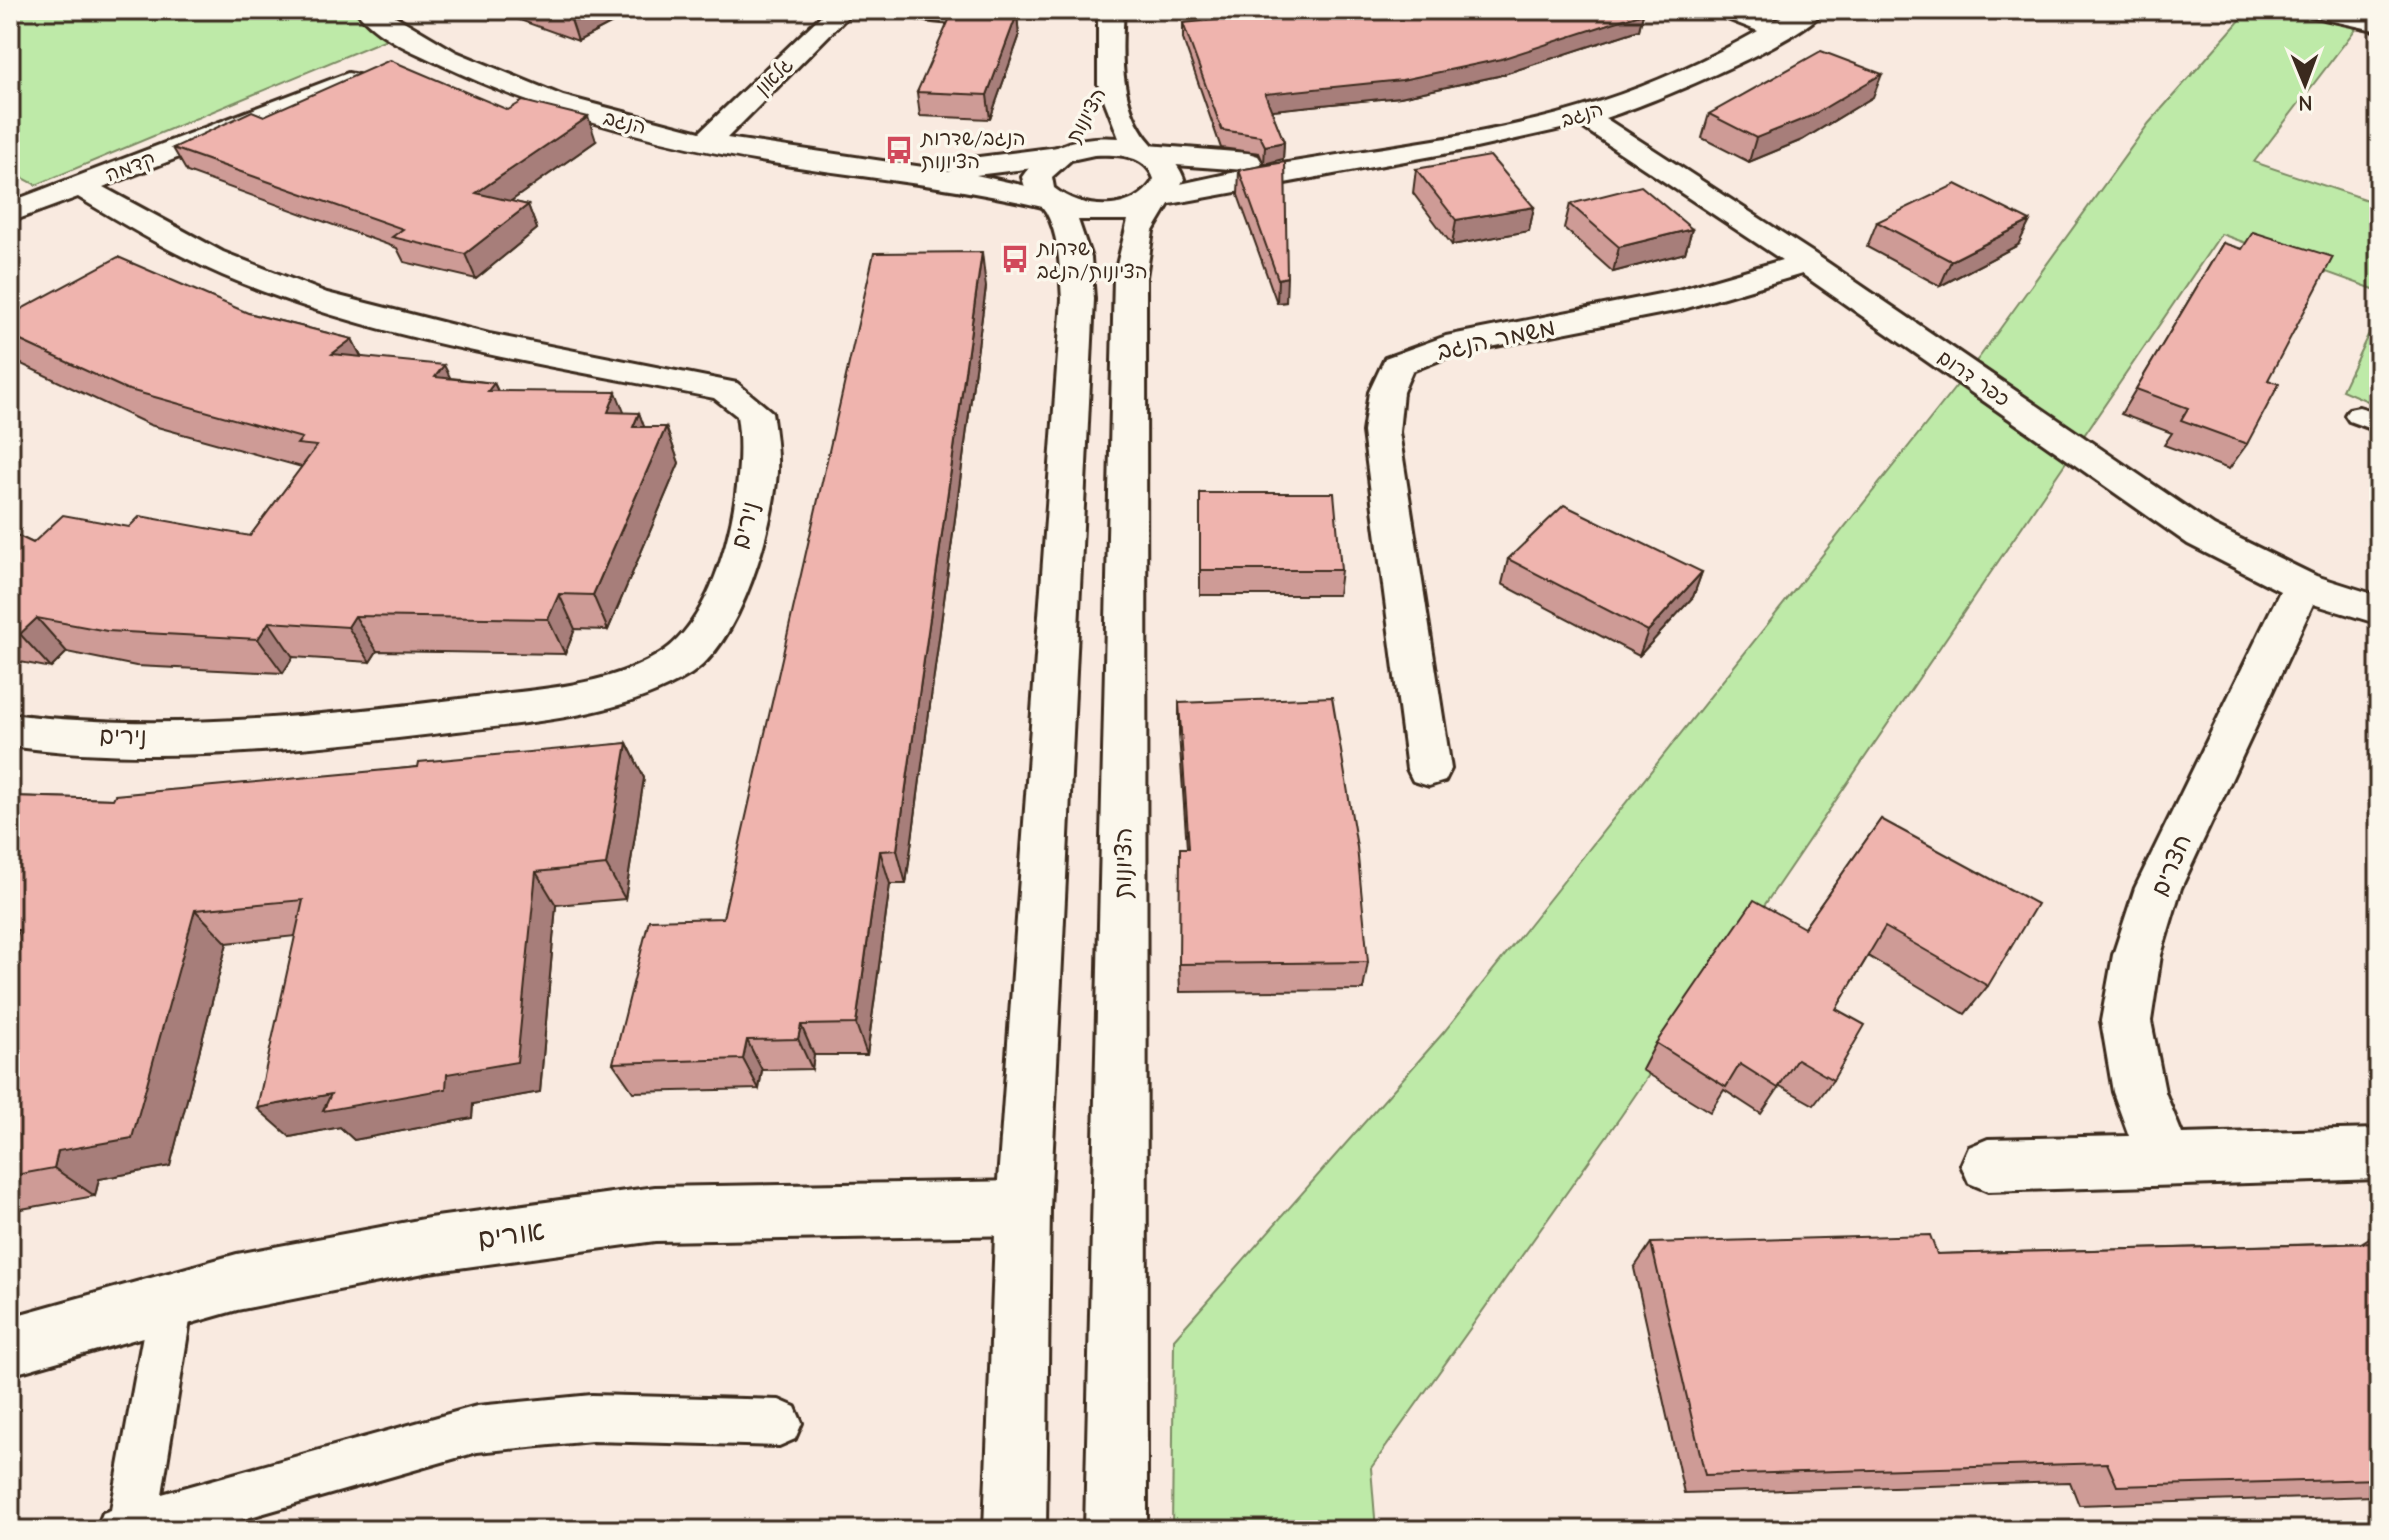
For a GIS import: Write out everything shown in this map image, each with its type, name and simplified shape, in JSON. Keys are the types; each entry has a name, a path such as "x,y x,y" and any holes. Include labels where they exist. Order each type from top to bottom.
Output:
{"street":[{"name":"הנגב","path":"369,10 429,50 511,87 581,111 706,142 993,185 1084,213 1113,213 1156,199 1334,162 1478,139 1584,116 1664,85 1779,30 1811,10"},
{"name":"גלאון","path":"706,142 841,10"},
{"path":"911,10 972,16"},
{"name":"הציונות","path":"1111,10 1107,76 1117,110 1144,153 1168,174 1166,188 1138,231 1130,277 1116,1530"},
{"path":"1726,10 1779,30"},
{"path":"2315,10 2379,23"},
{"path":"400,61 429,50"},
{"name":"קדמה","path":"10,213 371,72"},
{"name":"הציונות","path":"1053,203 1037,186 1037,177 1061,154 1088,116 1107,76"},
{"name":"כפר דרום","path":"1584,116 1807,263 2201,535 2302,586 2379,610"},
{"name":"הנגב","path":"901,171 982,167 1107,146 1144,153 1262,162 1334,162"},
{"name":"נירים","path":"10,730 43,735 206,737 366,727 542,704 619,687 680,661 716,620 758,478 759,441 754,412 725,390 450,338 350,310 257,279 181,245 80,186"},
{"path":"1015,1530 1023,1208 1078,299 1075,258 1053,203"},
{"name":"משמר הנגב","path":"1429,769 1381,432 1386,392 1397,365 1446,346 1680,300 1807,263"},
{"name":"חצרים","path":"2165,1160 2139,1092 2126,1021 2137,955 2158,888 2302,586"},
{"path":"1988,1165 2379,1154"},
{"name":"אורים","path":"10,1346 237,1282 429,1245 655,1214 1023,1208"}],"lane":[{"path":"171,1302 126,1528 477,1429 592,1418 779,1423"}],"green space":[{"path":"10,10 350,10 389,38 36,185 10,171"},
{"path":"2249,10 2370,10 2254,162 2379,204 2379,291 2221,234 1621,1116 1371,1468 1376,1530 1172,1530 1174,1339 1444,1032 1981,355 2149,123"},
{"path":"2379,312 2379,406 2342,390"}],"building":[{"path":"544,10 589,10 571,20"},
{"path":"1210,10 1636,10 1643,13 1501,59 1402,80 1265,94 1284,142 1265,146 1260,136 1222,130 1183,23 1216,20"},
{"path":"953,11 1017,14 987,95 917,92"},
{"path":"1821,51 1882,74 1811,116 1756,138 1709,114"},
{"path":"390,60 508,110 523,101 588,117 476,193 528,205 465,254 392,237 403,229 173,148 252,111 264,116"},
{"path":"1490,156 1534,207 1456,220 1416,169"},
{"path":"1285,162 1287,277 1278,279 1239,170"},
{"path":"1956,184 2030,221 1951,261 1877,222"},
{"path":"1641,186 1692,229 1619,247 1570,204"},
{"path":"2253,232 2333,257 2268,380 2279,384 2247,444 2181,420 2188,408 2136,389 2223,243 2242,249"},
{"path":"982,252 897,850 880,851 856,1024 801,1025 798,1039 747,1040 743,1059 613,1063 649,920 723,918 874,253"},
{"path":"118,257 248,313 352,339 332,354 444,365 435,377 494,383 488,391 616,392 608,412 639,413 633,427 666,427 593,595 559,594 548,619 355,616 348,627 269,622 258,639 107,631 37,618 20,634 10,632 10,532 33,543 63,515 129,527 140,516 250,536 317,446 297,444 302,438 126,389 10,336 10,315"},
{"path":"1200,493 1334,493 1341,570 1200,570"},
{"path":"1564,505 1702,572 1648,631 1508,559"},
{"path":"1332,697 1357,847 1368,962 1179,964 1180,848 1189,848 1179,703"},
{"path":"627,743 606,865 536,872 517,1062 447,1074 446,1089 323,1111 331,1094 257,1108 303,900 195,910 132,1138 58,1151 54,1168 10,1176 10,954 19,930 10,930 10,796 113,799 115,795 418,767 419,762"},
{"path":"1881,819 2037,904 1988,986 1885,927 1836,1009 1865,1025 1833,1080 1797,1059 1778,1088 1740,1064 1726,1087 1656,1043 1754,900 1804,928"},
{"path":"1930,1235 1937,1254 2378,1243 2374,1235 2379,1235 2379,1479 2117,1486 2107,1463 1705,1475 1651,1243"}],"place":[{"name":"הנגב/שדרות הציונות","path":"899,150"},
{"name":"שדרות הציונות/הנגב","path":"1015,259"}]}
